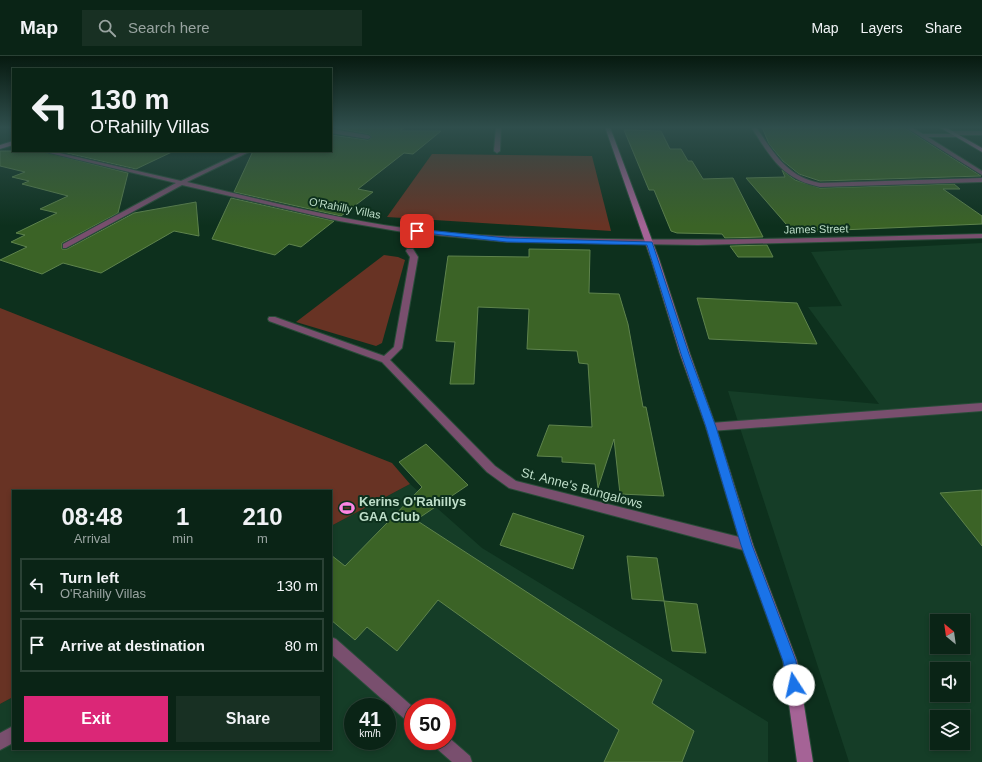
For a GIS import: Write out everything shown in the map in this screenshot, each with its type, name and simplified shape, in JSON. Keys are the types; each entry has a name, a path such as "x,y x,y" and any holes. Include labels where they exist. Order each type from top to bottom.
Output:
{"main road":[{"path":"619,160 650,243 685,354 711,427 747,545 790,661 805,762"}],"street":[{"name":"O'Rahilly Villas","path":"82,160 339,219 403,230 507,240 650,243"},
{"path":"66,246 181,183 229,160"},
{"path":"777,160 781,166 796,178 809,184 982,180"},
{"path":"960,160 982,173"},
{"name":"James Street","path":"650,243 982,236"},
{"path":"385,360 398,348 414,258 410,251"},
{"name":"St. Anne's Bungalows","path":"272,319 385,360 491,469 513,485 747,545"},
{"path":"711,427 982,407"},
{"path":"332,645 404,709"},
{"path":"0,742 12,735"},
{"path":"451,750 464,762"}],"shaded area":[{"path":"428,160 593,160 611,231 387,217"},
{"path":"982,243 982,762 849,762 728,391 879,404 808,307 842,306 811,252"},
{"path":"384,255 398,257 405,260 382,343 376,346 296,322"},
{"name":"Kerins O'Rahillys GAA Club","path":"0,308 392,463 410,484 332,525 332,490 12,490 12,698 0,704"},
{"path":"410,484 482,548 768,722 768,762 0,762 0,704 12,698 12,750 332,750 332,525"}],"building":[{"path":"0,160 76,160 128,173 118,213 62,243 62,249 67,249 134,213 196,202 199,236 174,231 101,273 63,263 42,274 0,260 27,247 11,242 25,235 16,233 57,213 40,209 68,196 22,184 29,181 12,177 25,172 0,166"},
{"path":"97,160 155,160 136,169"},
{"path":"249,160 395,160 358,189 373,192 341,216 234,192"},
{"path":"636,160 692,161 703,179 733,178 763,237 725,238 722,234 677,233 671,231 654,190 649,190"},
{"path":"782,160 955,160 981,176 820,181 799,174"},
{"path":"782,170 795,180 820,188 954,184 960,189 943,189 982,216 982,224 793,232 746,178 785,177"},
{"path":"231,198 334,221 301,247 289,244 275,255 212,239"},
{"path":"767,245 773,257 738,257 730,246"},
{"path":"529,249 590,250 589,293 619,294 628,324 643,407 646,407 664,496 620,494 614,439 598,488 595,464 562,462 562,457 537,456 549,425 592,427 588,364 579,363 577,351 527,349 529,309 478,307 474,384 450,384 455,342 436,341 448,256 529,257"},
{"path":"697,298 797,303 817,344 709,339"},
{"path":"426,444 468,485 416,520 662,680 652,703 694,731 682,762 604,762 619,730 438,600 397,651 367,627 355,640 332,621 332,556 345,566 422,487 399,462"},
{"path":"982,490 982,546 940,493"},
{"path":"513,513 584,536 573,569 500,545"},
{"path":"627,556 657,558 664,601 632,599"},
{"path":"664,601 697,604 706,653 672,651"}],"place":[{"name":"Kerins O'Rahillys GAA Club","path":"347,508"}],"route":[{"path":"417,231 507,240 650,243 685,354 711,427 747,545 790,661 794,685"}]}
